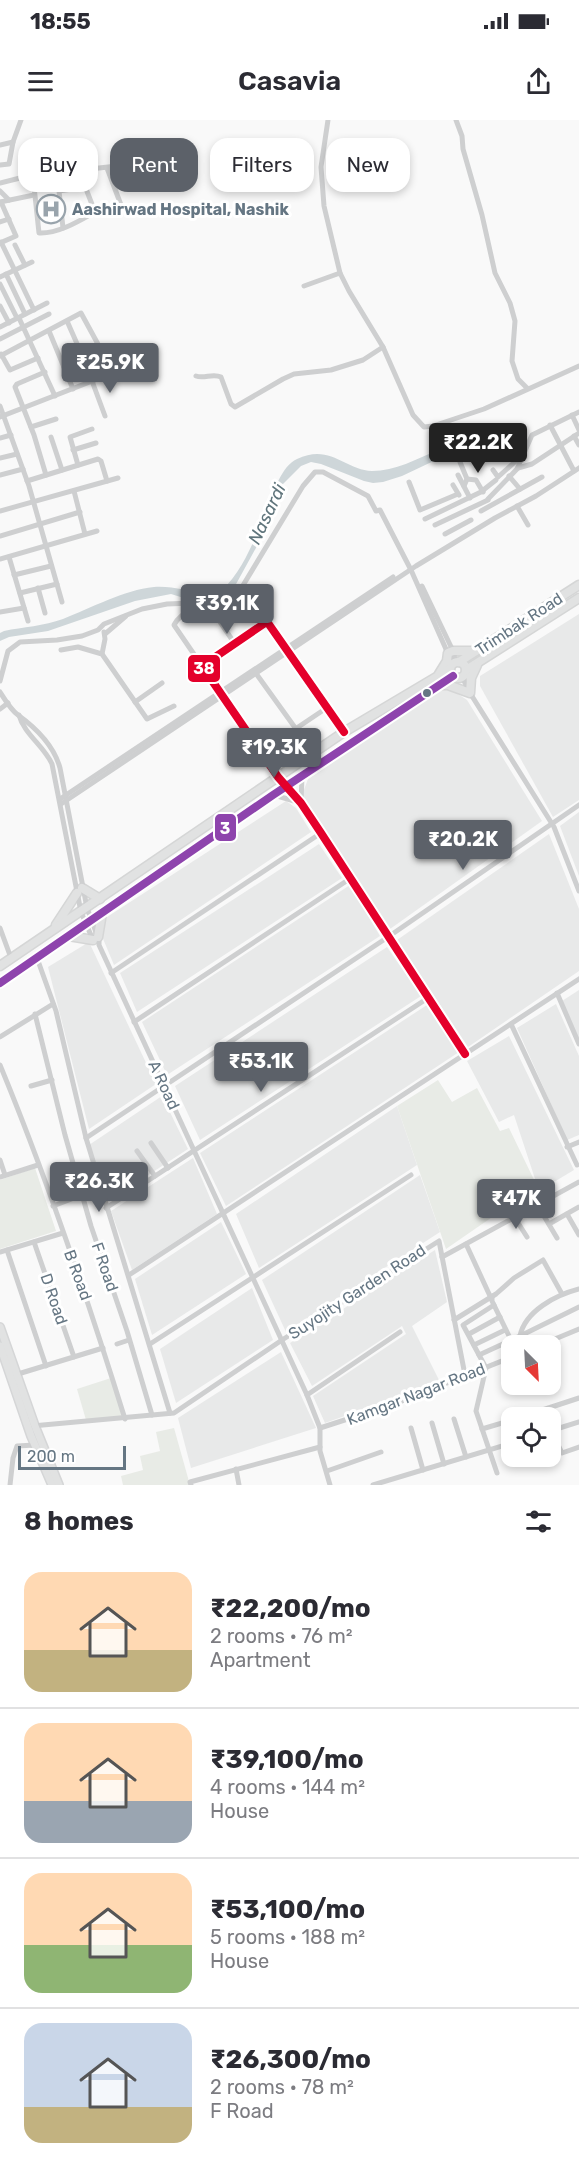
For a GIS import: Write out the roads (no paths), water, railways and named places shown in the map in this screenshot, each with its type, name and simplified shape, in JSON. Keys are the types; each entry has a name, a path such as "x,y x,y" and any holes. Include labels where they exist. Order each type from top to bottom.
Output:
{"highway":[{"name":"Trimbak Road","path":"0,966 344,732 458,669 478,651 579,585"},
{"name":"Trimbak Road","path":"458,669 478,663 579,598"},
{"path":"478,651 450,652 438,681 470,693 471,678 478,663"},
{"name":"Trimbak Road","path":"69,936 438,681"},
{"path":"48,934 80,891 100,899"},
{"path":"0,983 69,936 96,941 102,913"}],"main road":[{"path":"0,1327 18,1374 35,1445 52,1485"},
{"path":"0,1346 31,1426 59,1485"}],"street":[{"path":"0,165 9,164 13,142 21,120"},
{"path":"328,120 321,167 324,206 340,273 365,321 382,347 413,416 424,427 444,423 484,409 579,366"},
{"path":"456,120 462,136 495,273 510,303 515,321 512,361 518,379 527,388"},
{"path":"0,145 13,142"},
{"path":"98,169 110,167"},
{"path":"34,192 39,233 51,232 95,212 121,205 107,168"},
{"path":"0,183 18,179"},
{"path":"0,191 9,200"},
{"path":"59,192 63,228"},
{"path":"87,192 95,212"},
{"path":"34,195 1,202 16,236 1,243 34,310"},
{"path":"0,222 9,219"},
{"path":"15,245 25,265"},
{"path":"32,262 3,275 55,396"},
{"path":"304,286 340,273"},
{"path":"0,284 21,317"},
{"path":"0,326 47,303"},
{"path":"0,306 9,323"},
{"path":"38,358 11,370 1,355 81,313 99,346 64,367"},
{"path":"0,339 50,314"},
{"path":"67,321 82,355"},
{"path":"49,331 73,389"},
{"path":"196,376 217,375 221,377 231,404 235,407 282,379 331,370 363,360 382,347"},
{"path":"45,372 16,385 46,475"},
{"path":"2,416 100,378"},
{"path":"92,381 105,416"},
{"path":"0,406 34,502 62,602"},
{"path":"518,468 532,435 577,413 579,445"},
{"path":"31,427 56,419"},
{"path":"63,800 412,568 577,470 559,444 550,425"},
{"path":"78,465 70,437 92,429"},
{"path":"481,511 518,468 532,464 577,433"},
{"path":"0,438 11,435"},
{"path":"51,436 62,470"},
{"path":"73,450 96,443"},
{"path":"0,458 17,454"},
{"path":"27,481 100,459 107,481"},
{"path":"493,470 498,477 518,460 520,461"},
{"path":"460,462 467,479 464,486"},
{"path":"0,475 23,469"},
{"path":"465,1054 301,803 278,777 174,625 178,619 196,608 209,608 232,601 288,509 315,472 323,472 368,496 376,511 380,510 412,568 470,693 552,824 579,891"},
{"path":"458,475 470,498"},
{"path":"509,476 520,489"},
{"path":"450,546 438,524 520,489 542,477"},
{"path":"0,510 118,478"},
{"path":"467,479 476,480 495,518"},
{"path":"425,519 463,502 483,491 496,480"},
{"path":"409,482 420,510 458,494"},
{"path":"453,485 463,502"},
{"path":"74,491 85,534"},
{"path":"517,506 528,525"},
{"path":"0,536 80,512"},
{"path":"445,534 471,520"},
{"path":"0,559 97,531"},
{"path":"9,557 28,621"},
{"path":"14,575 51,566"},
{"path":"20,593 57,584"},
{"path":"38,588 45,612"},
{"path":"0,681 8,651 20,642 82,636 142,609 167,604 192,603 196,608"},
{"path":"0,612 24,608"},
{"path":"209,608 235,644"},
{"path":"105,634 122,622 127,615"},
{"path":"202,666 268,623 344,732"},
{"path":"102,654 105,634 103,625"},
{"path":"61,650 78,647 102,654 149,719 174,706"},
{"path":"255,672 296,729"},
{"path":"135,702 162,683"},
{"path":"0,692 49,758 63,800 88,923"},
{"path":"0,709 8,703"},
{"path":"261,752 328,707"},
{"path":"266,759 279,769 290,769"},
{"path":"266,759 270,767 268,784"},
{"path":"301,803 302,776"},
{"path":"273,795 301,803"},
{"path":"86,1138 388,938 579,805"},
{"path":"111,973 321,833"},
{"path":"134,1022 351,878"},
{"name":"A Road","path":"88,923 307,1395 320,1428 320,1447 330,1485"},
{"path":"0,928 2,941 11,958"},
{"path":"37,958 53,1004 106,1208 171,1413"},
{"path":"129,1275 579,979"},
{"path":"557,993 579,1044"},
{"path":"106,1208 428,998"},
{"path":"0,1037 53,1004"},
{"name":"F Road","path":"35,1014 82,1195 152,1415"},
{"path":"511,1024 578,1168"},
{"name":"B Road","path":"0,1065 63,1233 125,1419"},
{"path":"31,1086 52,1080"},
{"path":"567,1147 579,1142"},
{"path":"151,1143 168,1168"},
{"path":"137,1151 155,1176"},
{"path":"0,1160 3,1176 38,1165"},
{"path":"150,1344 411,1175"},
{"name":"Suyojity Garden Road","path":"282,1340 430,1245 439,1241 442,1257 579,1182"},
{"path":"53,1206 82,1195"},
{"path":"538,1206 557,1238"},
{"path":"549,1224 579,1207"},
{"path":"567,1214 579,1235"},
{"path":"515,1218 527,1237"},
{"path":"0,1252 63,1233"},
{"name":"D Road","path":"34,1242 74,1357"},
{"path":"466,1244 492,1296 508,1335"},
{"path":"7,1250 46,1366"},
{"path":"442,1257 465,1375"},
{"path":"454,1320 543,1260 562,1294"},
{"path":"520,1335 521,1329 534,1312 562,1294 579,1289"},
{"path":"495,1305 463,1325 486,1368 476,1411 497,1473"},
{"path":"522,1335 579,1307"},
{"path":"468,1334 500,1317"},
{"path":"561,1336 579,1329"},
{"path":"474,1345 505,1330"},
{"path":"307,1395 400,1332"},
{"path":"117,1344 129,1340"},
{"path":"31,1426 171,1413 282,1340"},
{"path":"479,1356 501,1345"},
{"path":"18,1374 103,1348"},
{"name":"Kamgar Nagar Road","path":"320,1428 397,1403 501,1362"},
{"path":"551,1407 579,1398"},
{"path":"454,1419 466,1457"},
{"path":"561,1427 579,1422"},
{"path":"432,1423 444,1464"},
{"path":"482,1429 501,1423"},
{"path":"411,1428 423,1470"},
{"path":"10,1485 13,1458 17,1446 35,1445"},
{"path":"373,1485 501,1446"},
{"path":"191,1485 190,1482 320,1447"},
{"path":"562,1453 579,1447"},
{"path":"327,1471 381,1452"},
{"path":"236,1469 239,1485"}],"water":[{"name":"Nasardi","path":"441,450 440,458 402,476 383,482 364,481 311,462 301,466 283,484 273,517 235,586 220,599 187,599 171,594 135,601 48,631 9,637 0,641 0,633 4,631 63,619 119,596 143,589 163,587 206,592 222,590 235,575 246,556 280,477 285,469 297,459 319,454 362,470 372,471 406,464"}],"place":[{"name":"Aashirwad Hospital, Nashik","path":"51,209"}]}
